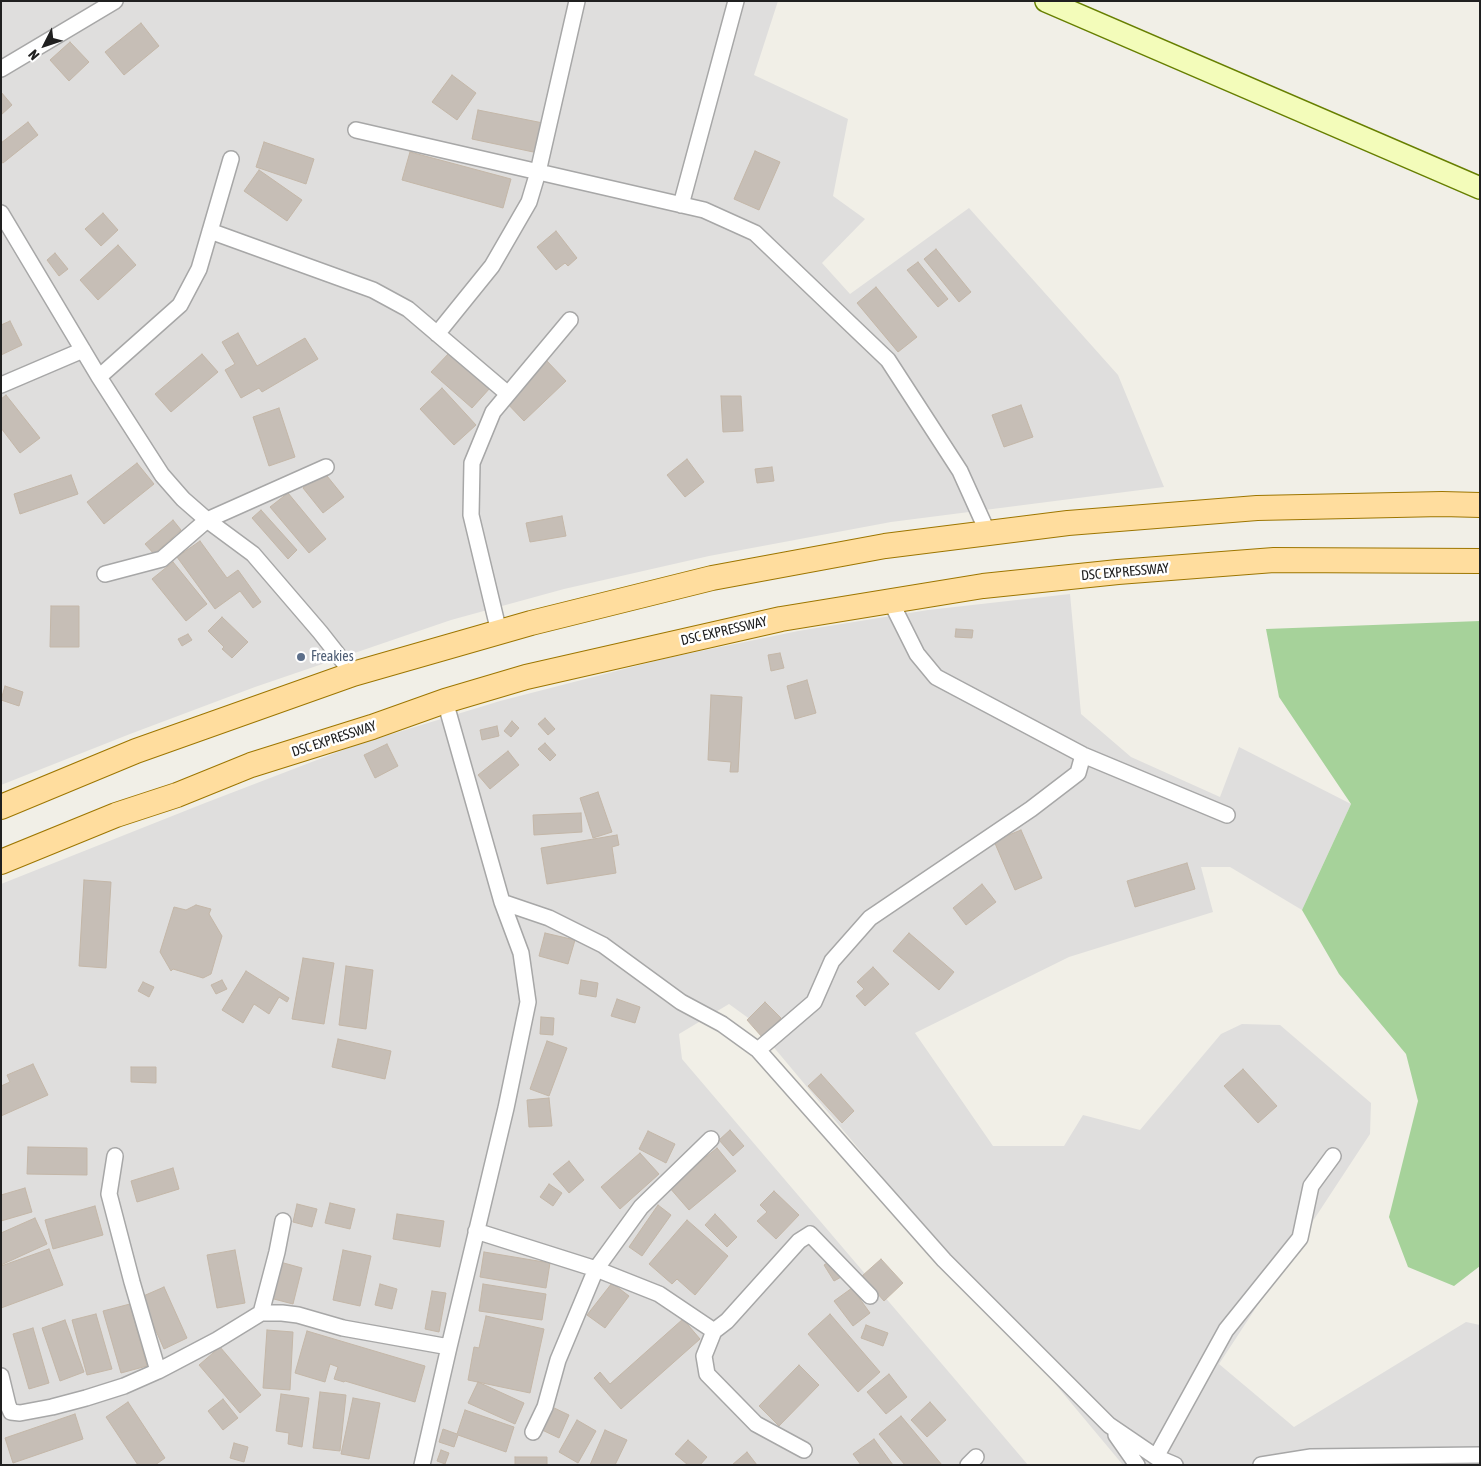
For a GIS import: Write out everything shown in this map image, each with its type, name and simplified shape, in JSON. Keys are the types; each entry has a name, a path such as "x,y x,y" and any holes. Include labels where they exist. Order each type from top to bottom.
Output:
{"main road":[{"path":"1,807 136,751 353,674 531,623 712,578 885,546 1068,523 1257,508 1442,504 1480,505"},
{"name":"DSC EXPRESSWAY","path":"1,862 116,814 177,794 251,765 372,727 445,701 526,677 781,619 983,586 1197,565 1274,560 1480,561"}],"street":[{"path":"1,69 115,1"},
{"path":"437,334 492,266 529,202 538,172 577,1"},
{"path":"680,205 736,1"},
{"path":"1046,1 1480,188"},
{"path":"356,130 704,210 755,232 888,360 960,471 988,533"},
{"path":"99,377 180,305 199,269 231,159"},
{"path":"1,213 99,377 162,475 183,499 206,520 253,554 320,632 353,674"},
{"path":"210,231 373,290 408,309 508,394"},
{"path":"499,632 470,515 472,463 493,412 570,320"},
{"path":"1,385 83,350"},
{"path":"105,574 162,559 206,520 326,467"},
{"path":"890,600 916,654 936,677 1083,756 1227,815"},
{"path":"422,1465 506,1108 528,1002 521,953 502,902 445,701"},
{"path":"758,1050 814,1002 832,961 870,918 1055,791 1078,773 1083,756"},
{"path":"502,902 550,918 603,946 681,1002 722,1024 758,1050 944,1260 1110,1425 1156,1457 1175,1465"},
{"path":"533,1432 545,1407 558,1360 596,1268 641,1207 711,1138"},
{"path":"115,1156 109,1194 158,1372"},
{"path":"1156,1457 1226,1330 1300,1238 1311,1186 1333,1156"},
{"path":"261,1313 278,1252 283,1221"},
{"path":"476,1230 596,1268 659,1294 714,1331"},
{"path":"804,1450 756,1424 707,1374 704,1356 714,1331 727,1321 799,1241 810,1234 870,1296"},
{"path":"1,1376 11,1412 20,1413 86,1398 124,1386 158,1372 217,1340 261,1313 298,1315 343,1328 449,1347"},
{"path":"1110,1425 1137,1465"},
{"path":"1260,1465 1311,1457 1480,1455"}],"shaded area":[{"path":"1,1 778,1 754,75 848,119 833,196 865,219 822,263 850,294 969,208 1118,375 1164,487 891,522 709,556 564,589 451,620 255,687 1,785"},
{"path":"1070,594 1081,714 1131,757 1220,797 1239,747 1351,804 1302,910 1230,867 1201,867 1213,912 1069,957 915,1033 993,1146 1064,1146 1083,1115 1140,1130 1221,1034 1242,1024 1280,1025 1371,1103 1370,1134 1219,1364 1294,1427 1466,1322 1480,1325 1480,1465 1123,1465 751,1020 729,1004 679,1034 682,1059 1028,1465 1,1465 1,884 356,745 500,701 667,658 798,631 928,610"}],"green space":[{"path":"1480,621 1480,1266 1454,1286 1408,1267 1389,1217 1418,1101 1406,1054 1339,974 1302,910 1351,804 1279,697 1266,629"}],"building":[{"path":"141,23 159,46 124,75 105,52"},
{"path":"70,42 89,62 69,81 50,60"},
{"path":"452,75 476,93 457,120 432,102"},
{"path":"1,92 12,105 1,115"},
{"path":"478,110 543,123 538,153 472,139"},
{"path":"28,122 38,135 3,163 1,162 1,143"},
{"path":"264,142 314,159 306,184 256,167"},
{"path":"755,151 780,162 759,210 734,199"},
{"path":"410,152 511,179 503,208 402,180"},
{"path":"259,170 302,200 287,221 244,191"},
{"path":"103,213 118,230 101,246 85,229"},
{"path":"556,231 577,258 568,266 565,263 556,270 537,247"},
{"path":"118,245 136,265 98,300 80,280"},
{"path":"936,249 971,292 959,302 924,259"},
{"path":"55,253 68,269 59,276 47,260"},
{"path":"918,262 948,299 938,307 907,270"},
{"path":"876,287 917,337 898,352 857,303"},
{"path":"10,321 22,345 1,355 1,325"},
{"path":"238,333 257,366 305,338 318,359 262,392 259,388 241,398 225,370 235,364 222,342"},
{"path":"450,352 490,388 472,408 431,372"},
{"path":"202,354 218,372 171,412 155,394"},
{"path":"546,360 566,381 524,421 504,400"},
{"path":"442,388 476,425 454,445 420,409"},
{"path":"6,395 40,438 20,453 1,428 1,399"},
{"path":"721,396 741,396 743,431 723,432"},
{"path":"1021,405 1033,437 1004,447 992,415"},
{"path":"279,408 295,457 269,466 253,417"},
{"path":"687,459 704,482 685,497 667,475"},
{"path":"137,463 154,484 104,524 87,502"},
{"path":"772,467 774,481 757,483 755,469"},
{"path":"323,471 344,497 323,513 303,488"},
{"path":"71,475 78,494 20,514 14,494"},
{"path":"288,493 326,539 309,553 270,507"},
{"path":"261,510 297,550 288,559 252,518"},
{"path":"562,516 566,536 530,542 526,523"},
{"path":"173,520 181,530 154,554 145,544"},
{"path":"200,541 227,578 238,570 261,602 253,608 240,591 215,609 177,557"},
{"path":"173,562 207,604 186,621 152,579"},
{"path":"51,606 79,606 79,647 50,647"},
{"path":"222,617 248,642 232,658 208,631"},
{"path":"956,629 973,630 972,638 955,637"},
{"path":"188,634 192,640 182,646 178,639"},
{"path":"780,653 784,668 771,671 768,655"},
{"path":"807,680 816,713 795,719 787,686"},
{"path":"5,686 23,692 19,706 1,700"},
{"path":"711,695 742,697 738,772 730,772 731,762 708,760"},
{"path":"545,718 555,729 548,735 538,724"},
{"path":"512,721 519,728 511,737 504,731"},
{"path":"497,726 499,736 482,740 480,730"},
{"path":"545,743 556,755 550,761 538,749"},
{"path":"387,744 398,766 375,778 364,755"},
{"path":"508,751 519,765 490,789 478,775"},
{"path":"598,792 612,832 593,838 580,798"},
{"path":"581,813 582,832 534,835 533,815"},
{"path":"1021,830 1042,878 1015,890 994,841"},
{"path":"617,835 619,845 612,847 616,873 547,884 541,848"},
{"path":"1187,863 1195,889 1135,907 1127,881"},
{"path":"84,880 111,882 106,968 79,966"},
{"path":"982,884 996,902 966,925 953,908"},
{"path":"196,905 211,909 209,914 222,936 211,974 203,978 173,969 171,971 160,952 174,907 186,910"},
{"path":"545,933 575,940 568,964 539,956"},
{"path":"909,933 954,972 939,990 893,951"},
{"path":"303,958 334,963 324,1024 292,1019"},
{"path":"346,966 373,970 366,1029 339,1025"},
{"path":"873,967 889,984 865,1006 856,996 864,989 857,982"},
{"path":"246,971 289,998 287,1002 279,997 269,1014 254,1004 243,1023 222,1010"},
{"path":"222,980 227,989 216,994 211,985"},
{"path":"581,980 598,983 596,997 579,994"},
{"path":"143,982 154,987 149,997 138,991"},
{"path":"617,999 640,1007 635,1023 611,1016"},
{"path":"765,1002 781,1018 762,1037 747,1020"},
{"path":"541,1017 554,1018 553,1035 540,1034"},
{"path":"338,1039 391,1051 385,1079 332,1067"},
{"path":"547,1041 567,1048 549,1096 530,1089"},
{"path":"33,1064 48,1095 1,1116 1,1086 10,1082 7,1075"},
{"path":"131,1067 156,1067 156,1083 131,1082"},
{"path":"1243,1069 1277,1106 1258,1123 1224,1086"},
{"path":"821,1074 854,1111 842,1123 808,1086"},
{"path":"549,1098 552,1126 529,1127 527,1100"},
{"path":"730,1130 744,1146 733,1156 719,1140"},
{"path":"648,1131 675,1144 666,1163 639,1149"},
{"path":"28,1147 87,1148 87,1175 27,1174"},
{"path":"717,1148 736,1171 689,1210 669,1187"},
{"path":"640,1153 659,1174 620,1209 601,1187"},
{"path":"569,1161 584,1180 569,1193 553,1174"},
{"path":"173,1168 179,1189 137,1202 131,1181"},
{"path":"549,1184 562,1193 553,1206 540,1197"},
{"path":"25,1188 32,1212 1,1221 1,1195"},
{"path":"774,1191 799,1215 776,1239 757,1221 767,1212 760,1205"},
{"path":"330,1203 355,1209 350,1229 325,1223"},
{"path":"297,1204 317,1209 312,1227 293,1222"},
{"path":"658,1205 671,1215 642,1256 629,1247"},
{"path":"95,1206 103,1235 53,1249 45,1220"},
{"path":"397,1214 444,1221 440,1247 393,1239"},
{"path":"715,1214 737,1237 727,1247 705,1225"},
{"path":"35,1218 47,1244 1,1265 1,1233"},
{"path":"687,1220 728,1256 695,1295 677,1279 672,1284 649,1264"},
{"path":"49,1249 63,1285 1,1308 1,1266"},
{"path":"235,1250 245,1303 217,1308 207,1255"},
{"path":"343,1250 371,1256 360,1306 333,1300"},
{"path":"484,1252 550,1263 546,1288 480,1277"},
{"path":"881,1259 903,1283 884,1301 862,1276"},
{"path":"832,1260 843,1276 834,1281 824,1265"},
{"path":"280,1262 302,1268 293,1304 270,1298"},
{"path":"612,1283 629,1296 605,1328 587,1315"},
{"path":"380,1284 397,1289 392,1309 375,1305"},
{"path":"483,1284 546,1294 542,1320 479,1311"},
{"path":"164,1287 187,1338 164,1349 141,1297"},
{"path":"852,1288 870,1313 853,1326 834,1301"},
{"path":"432,1291 446,1293 439,1332 425,1329"},
{"path":"130,1304 147,1366 121,1373 103,1311"},
{"path":"96,1314 112,1369 87,1375 72,1320"},
{"path":"830,1314 880,1372 858,1392 808,1334"},
{"path":"486,1316 544,1329 530,1393 468,1380 474,1347 479,1348"},
{"path":"683,1319 700,1339 621,1409 594,1378 600,1372 610,1384"},
{"path":"65,1320 84,1372 60,1381 42,1328"},
{"path":"866,1325 888,1333 883,1346 861,1338"},
{"path":"33,1328 49,1383 29,1389 13,1334"},
{"path":"267,1330 293,1332 290,1390 263,1388"},
{"path":"307,1331 425,1366 415,1402 334,1379 338,1367 330,1364 325,1382 295,1373"},
{"path":"220,1347 261,1395 240,1413 199,1365"},
{"path":"799,1365 819,1385 779,1426 759,1406"},
{"path":"889,1374 907,1397 886,1414 867,1392"},
{"path":"478,1382 524,1403 515,1424 468,1403"},
{"path":"320,1392 346,1395 340,1451 313,1448"},
{"path":"281,1394 309,1398 302,1447 288,1444 289,1433 276,1431"},
{"path":"353,1398 380,1403 369,1459 341,1454"},
{"path":"223,1399 238,1418 223,1430 208,1411"},
{"path":"128,1402 165,1458 155,1465 138,1465 106,1417"},
{"path":"930,1402 946,1420 927,1437 911,1420"},
{"path":"550,1406 569,1415 559,1438 540,1429"},
{"path":"465,1410 514,1427 506,1452 458,1435 454,1447 439,1442 443,1429 457,1434"},
{"path":"75,1414 83,1439 13,1463 5,1438"},
{"path":"901,1416 942,1465 905,1465 879,1434"},
{"path":"577,1420 596,1431 578,1463 559,1452"},
{"path":"605,1430 627,1440 615,1465 590,1465"},
{"path":"874,1439 893,1465 861,1465 853,1454"},
{"path":"688,1440 707,1457 700,1465 688,1465 675,1454"},
{"path":"234,1443 248,1447 244,1462 230,1458"},
{"path":"441,1450 449,1453 445,1464 437,1461"},
{"path":"747,1452 757,1465 732,1465"},
{"path":"515,1457 547,1457 547,1465 515,1465"}],"place":[{"name":"Freakies","path":"301,657"}]}
